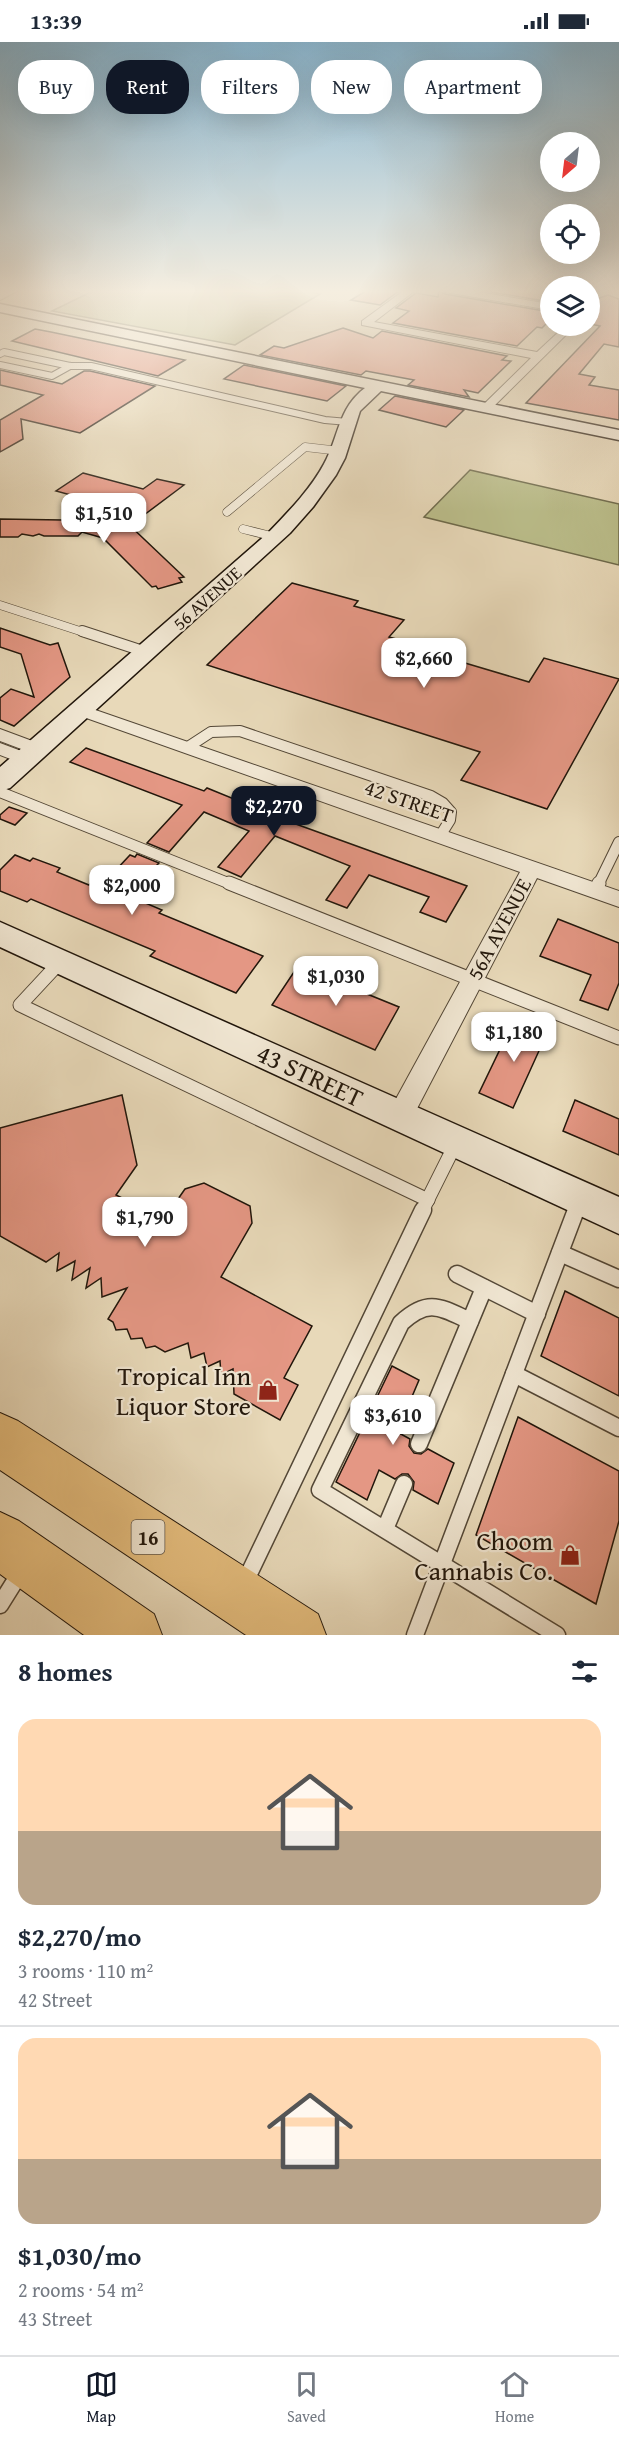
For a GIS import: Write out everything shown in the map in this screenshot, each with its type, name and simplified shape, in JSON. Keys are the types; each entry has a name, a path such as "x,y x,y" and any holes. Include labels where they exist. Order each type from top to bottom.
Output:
{"highway":[{"name":"16","path":"0,1439 297,1635"},
{"path":"9,1568 115,1630"}],"street":[{"path":"266,363 619,435"},
{"path":"486,408 532,363"},
{"name":"56 AVENUE","path":"0,782 275,537 315,492 340,451 348,422 357,403 377,386"},
{"name":"42 STREET","path":"81,710 619,899"},
{"path":"0,735 31,754"},
{"path":"0,749 31,754"},
{"name":"56A AVENUE","path":"400,1116 531,868"},
{"name":"43 STREET","path":"0,934 619,1216"}],"lane":[{"path":"57,363 91,366 210,395 325,420 348,422"},
{"path":"0,365 52,376 70,366"},
{"path":"227,512 305,447 340,451"},
{"path":"243,529 275,537"},
{"path":"0,605 146,651"},
{"path":"188,747 203,733 224,728 240,731 431,796 443,803 451,812 450,820 440,836"},
{"path":"0,792 619,1038"},
{"path":"595,891 619,842"},
{"path":"61,962 20,1005 428,1200"},
{"path":"238,1596 456,1142"},
{"path":"415,1635 580,1199"},
{"path":"560,1252 619,1279"},
{"path":"457,1274 537,1314"},
{"path":"419,1444 484,1288"},
{"path":"470,1322 436,1305 423,1306 401,1323 320,1490 557,1635"},
{"path":"514,1374 619,1428"},
{"path":"385,1529 404,1484"}],"green space":[{"path":"470,470 619,504 619,565 424,517"}],"building":[{"path":"105,363 179,363 158,376"},
{"path":"302,363 509,363 478,393 464,390 469,397 408,385 414,380 366,371 361,375"},
{"path":"564,363 588,363 579,374 595,377 589,385 619,390 619,420 526,403"},
{"path":"244,365 346,386 327,401 224,379"},
{"path":"0,370 62,384 84,371 90,371 155,386 80,433 21,419 23,439 0,452 0,420 43,395 0,385"},
{"path":"395,396 464,410 446,427 379,410"},
{"path":"83,473 143,489 157,479 184,485 144,515 56,491"},
{"path":"0,519 125,521 184,577 179,578 182,582 158,589 156,586 152,587 103,538 82,532 78,536 22,534 18,537 0,537"},
{"path":"292,583 358,601 354,606 404,620 389,637 414,644 411,647 529,682 544,658 619,679 547,809 461,780 480,752 207,665"},
{"path":"0,628 50,645 58,643 70,677 14,726 0,720 0,698 11,689 34,697 21,654 0,647"},
{"path":"86,748 204,791 207,788 293,823 467,886 446,922 420,912 429,897 369,875 347,908 326,900 350,866 275,836 241,877 218,867 249,831 204,812 169,852 147,843 182,805 70,762"},
{"path":"9,807 27,813 15,825 0,819 0,815"},
{"path":"137,854 159,863 154,868 168,873 143,902 162,910 159,913 263,956 236,993 150,956 155,951 31,899 27,902 0,891 0,870 15,855 30,861 33,858 60,868 57,872 89,885 92,882 101,886 130,855 135,857"},
{"path":"558,919 619,943 619,983 608,1010 580,1000 591,975 540,956"},
{"path":"298,966 399,1007 375,1050 272,1005"},
{"path":"515,1018 548,1031 513,1108 479,1093"},
{"path":"122,1095 137,1165 116,1195 164,1219 185,1189 204,1183 250,1206 252,1223 221,1277 312,1326 284,1378 298,1385 280,1420 234,1394 233,1369 221,1375 220,1361 207,1367 204,1353 191,1358 188,1343 165,1352 155,1346 146,1348 142,1338 131,1339 127,1329 116,1330 113,1322 108,1319 127,1288 102,1297 101,1278 86,1288 90,1268 72,1280 75,1261 57,1271 59,1253 46,1262 0,1236 0,1128"},
{"path":"575,1100 619,1119 619,1155 563,1131"},
{"path":"565,1291 619,1318 619,1396 541,1356"},
{"path":"392,1366 419,1380 397,1432 410,1439 409,1446 414,1453 421,1454 428,1449 454,1463 438,1504 413,1490 414,1482 408,1474 402,1474 395,1479 379,1470 367,1500 336,1482"},
{"path":"518,1417 619,1471 619,1521 596,1604 476,1535"}],"place":[{"name":"Tropical Inn Liquor Store","path":"268,1390"},
{"name":"Choom Cannabis Co.","path":"570,1555"}]}
